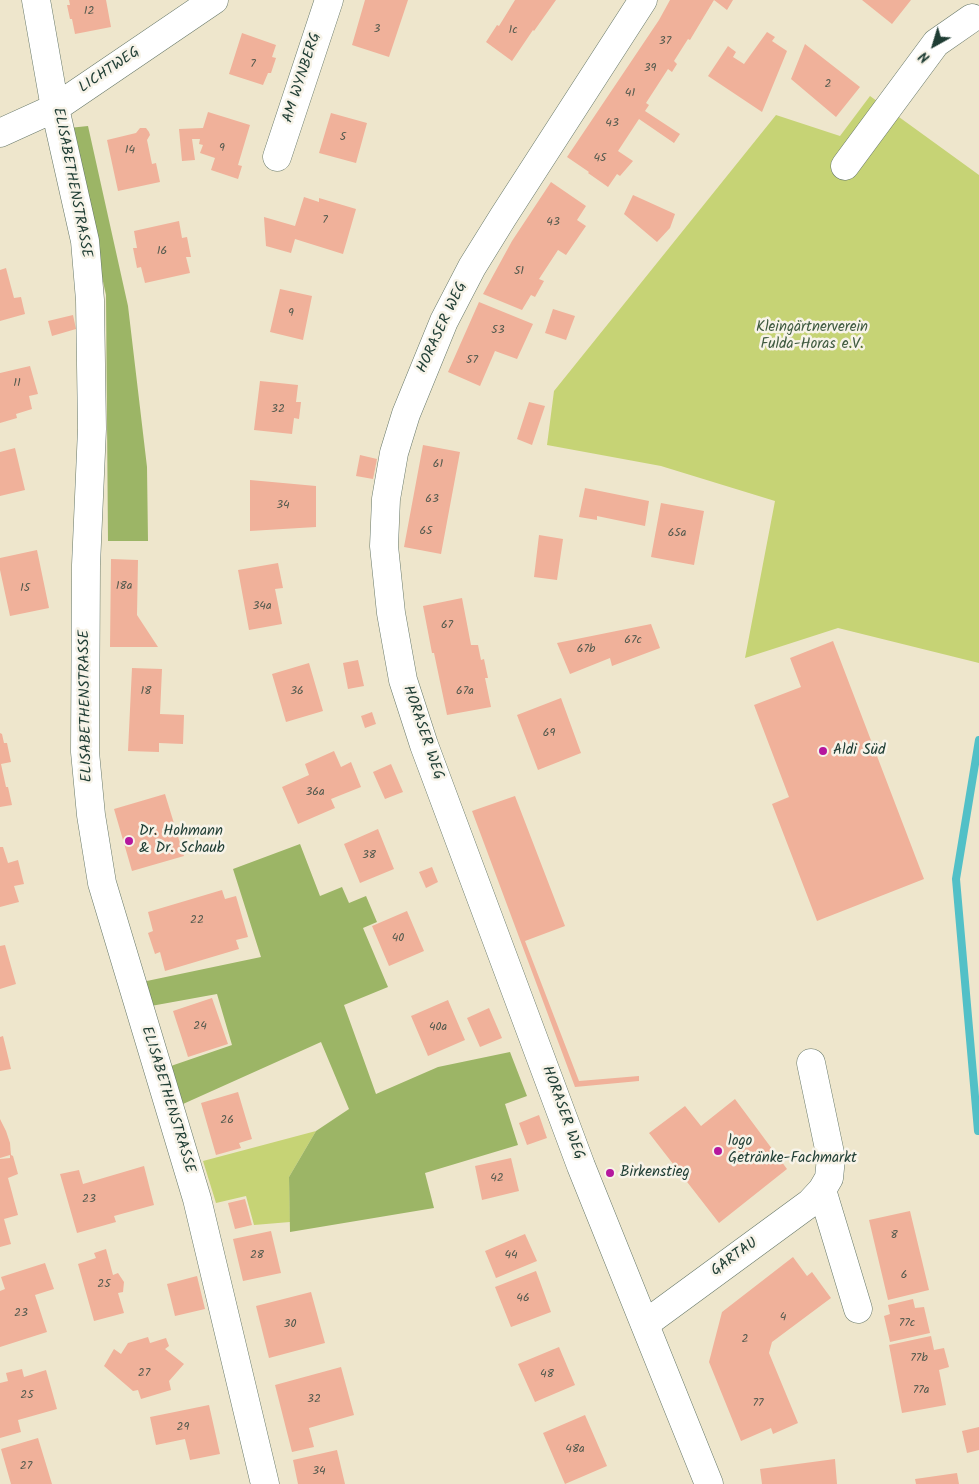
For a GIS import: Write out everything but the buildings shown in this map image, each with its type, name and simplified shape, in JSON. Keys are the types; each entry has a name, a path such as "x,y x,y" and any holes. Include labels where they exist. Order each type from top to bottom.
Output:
{"street":[{"name":"ELISABETHENSTRASSE","path":"36,0 56,108 85,241 90,300 92,429 86,565 85,752 91,815 102,883 197,1200 265,1484"},
{"name":"LICHTWEG","path":"0,133 56,108 214,0"},
{"name":"AM WYNBERG","path":"277,157 330,0"},
{"name":"HORASER WEG","path":"643,0 472,267 444,321 406,414 394,453 386,499 384,546 391,613 403,680 424,745 581,1166 709,1484"},
{"path":"845,166 936,44 971,17"},
{"name":"GARTAU","path":"645,1324 810,1203 822,1190 829,1178 831,1158 811,1063"},
{"path":"822,1190 858,1309"}],"green space":[{"name":"Kleingärtnerverein Fulda-Horas e.V.","path":"870,96 979,175 979,663 838,628 745,658 775,501 661,466 547,445 554,391 776,115 840,136"},
{"path":"88,126 128,306 147,467 148,541 108,541 106,295 69,128"},
{"path":"300,844 320,896 342,887 349,903 366,896 377,922 363,928 388,987 344,1005 376,1094 438,1067 510,1052 527,1096 505,1104 518,1145 425,1173 434,1208 290,1232 289,1177 316,1131 349,1109 321,1042 183,1104 168,1067 232,1045 217,994 151,1006 142,982 261,957 233,869"},
{"path":"316,1131 289,1177 290,1222 254,1225 246,1196 216,1203 203,1161"}],"waterway":[{"path":"978,1131 956,879 979,740"}],"place":[{"name":"Aldi Süd","path":"823,751"},
{"name":"Dr. Hohmann & Dr. Schaub","path":"129,841"},
{"name":"logo Getränke-Fachmarkt","path":"718,1151"},
{"name":"Birkenstieg","path":"610,1173"}]}
